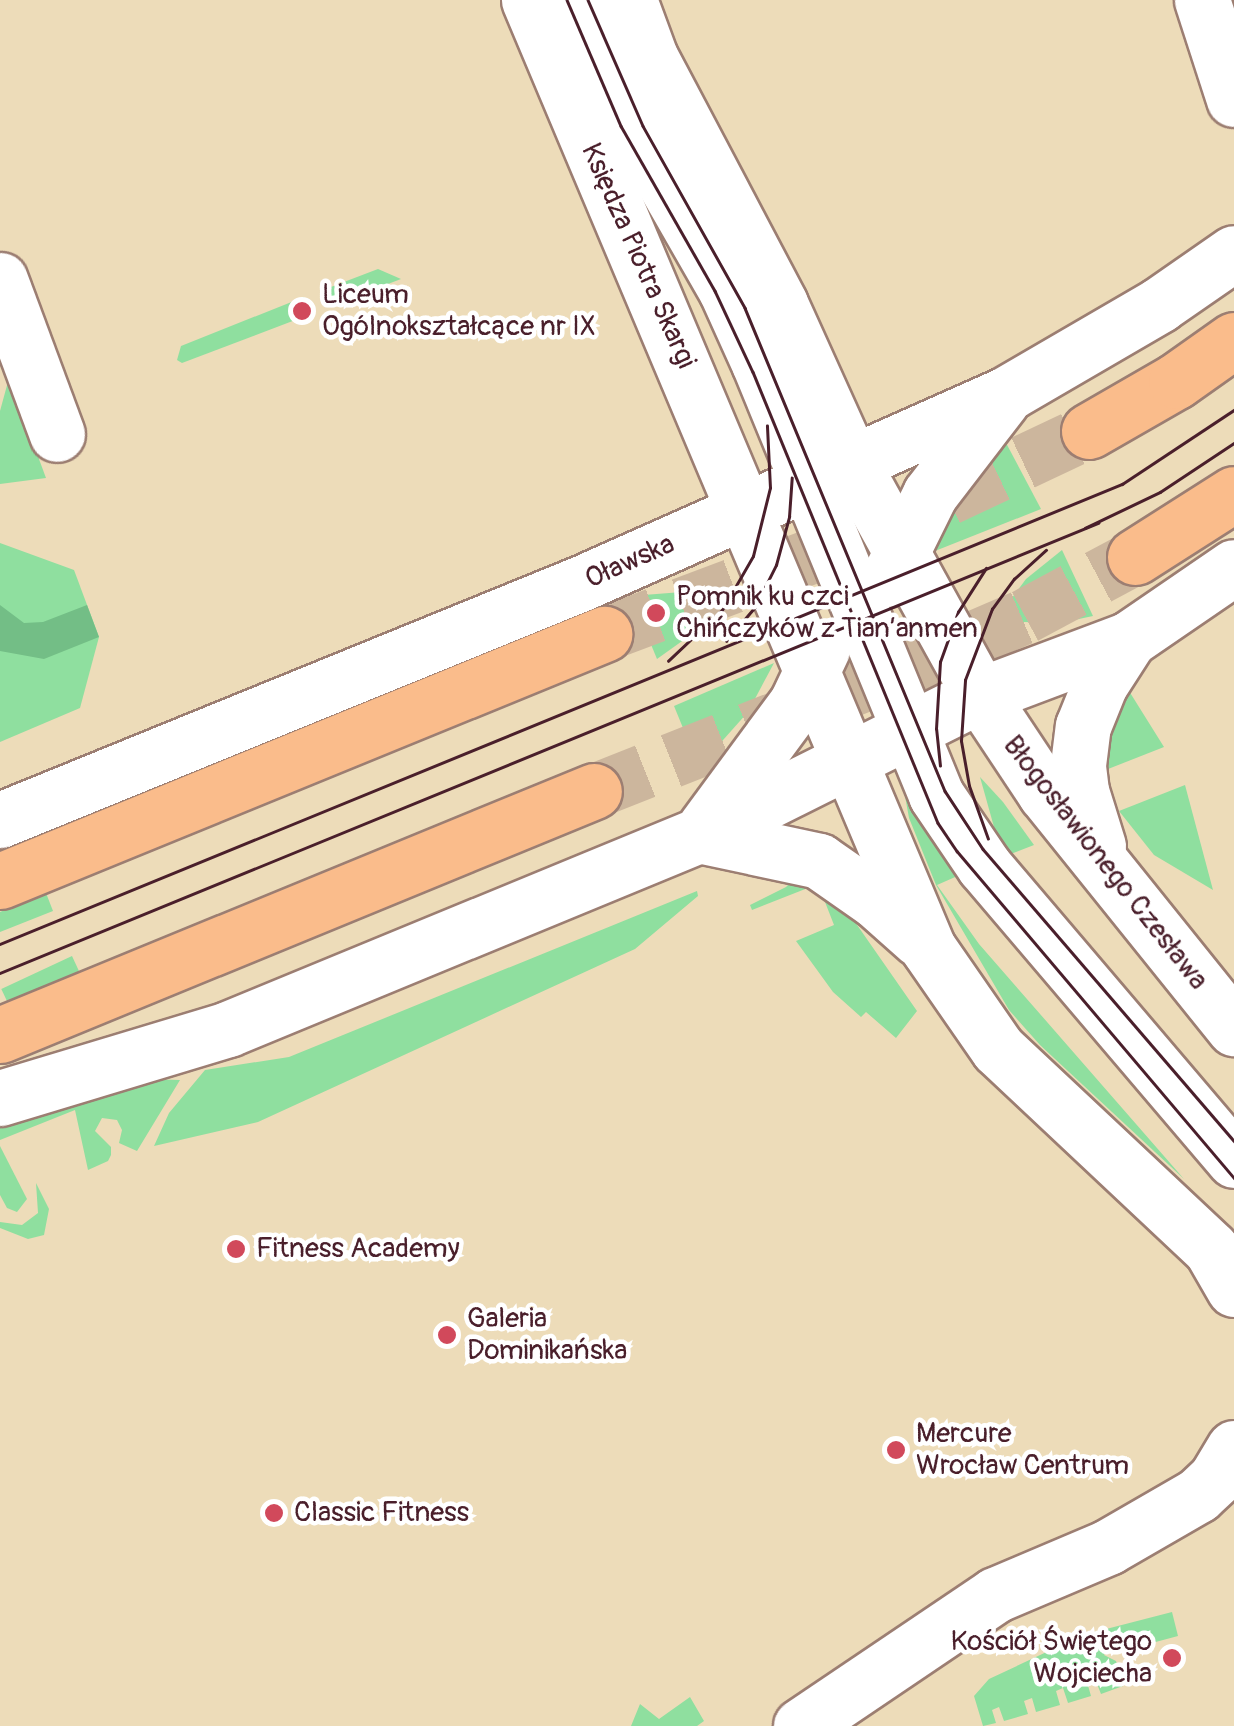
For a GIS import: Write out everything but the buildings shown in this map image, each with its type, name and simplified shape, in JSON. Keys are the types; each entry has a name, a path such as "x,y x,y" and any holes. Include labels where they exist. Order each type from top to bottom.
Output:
{"main road":[{"path":"1089,431 1164,388 1234,340"},
{"path":"1135,558 1234,494"},
{"path":"0,881 604,634"},
{"path":"0,1035 594,790"}],"street":[{"name":"Księdza Piotra Skargi","path":"529,0 848,762"},
{"path":"553,57 579,0"},
{"path":"579,0 601,60 636,130 853,517 846,578 813,673 699,835"},
{"path":"630,0 650,57 780,304 830,471"},
{"path":"1202,0 1234,99"},
{"name":"Oławska","path":"0,820 582,584 1008,393 1158,305 1234,253"},
{"path":"0,280 57,434"},
{"path":"1008,393 950,464 898,554 869,635 848,762 928,948 998,1048 1211,1249 1234,1289"},
{"name":"Błogosławionego Czesława","path":"830,471 898,554 980,695 1044,792 1234,1028"},
{"path":"0,1098 228,1030 699,835 980,695 1129,639 1234,566"},
{"path":"846,578 936,795 984,866 1234,1160"},
{"path":"1112,878 1086,819 1079,757 1083,726 1100,684 1129,639"},
{"path":"699,835 819,862 876,900 928,948"},
{"path":"801,1726 995,1595 1108,1547 1198,1495 1216,1478 1234,1448"}],"green space":[{"path":"378,269 401,279 330,306 323,290"},
{"path":"304,297 311,314 182,363 177,360 181,346"},
{"path":"9,378 46,478 0,484 0,411"},
{"path":"1005,441 1041,509 935,551 957,501"},
{"path":"0,543 74,570 99,637 80,708 0,742"},
{"path":"1062,550 1093,616 1060,623 995,621 1026,579"},
{"path":"682,592 721,599 685,639 657,659 631,596"},
{"path":"0,605 24,623 43,622 87,605 99,637 44,659 0,651"},
{"path":"774,663 748,712 699,767 674,706"},
{"path":"1129,691 1164,747 1103,771 1100,742"},
{"path":"980,777 1034,845 1008,855 994,827"},
{"path":"903,785 962,874 937,885 979,944 1184,1179 1040,1045 1009,1010 936,885 909,818"},
{"path":"1185,785 1213,890 1154,855 1119,811"},
{"path":"801,872 824,881 917,1011 896,1038 866,1012 861,1017 833,992 796,941 834,925 818,884 752,910 750,905 786,887"},
{"path":"697,891 698,896 635,949 258,1122 154,1146 169,1113 205,1070 289,1057"},
{"path":"46,893 53,911 0,932 0,912"},
{"path":"72,956 79,971 8,1004 1,989"},
{"path":"145,1079 180,1080 137,1151 119,1143 122,1130 117,1120 102,1118 95,1131 111,1147 111,1155 108,1161 88,1170 75,1110 0,1140 0,1121"},
{"path":"0,1146 27,1199 17,1212 7,1208 0,1195"},
{"path":"36,1183 49,1209 44,1235 28,1239 0,1228 0,1222 22,1225 38,1213"},
{"path":"1172,1612 1178,1636 1122,1651 1108,1646 1104,1655 1116,1661 1123,1686 1101,1694 1095,1679 1087,1682 1091,1696 1068,1703 1063,1688 1056,1691 1060,1705 1036,1712 1032,1698 1024,1701 1028,1714 1004,1721 999,1707 992,1710 996,1723 983,1726 974,1696 989,1679 1083,1635"},
{"path":"690,1697 704,1721 697,1726 631,1726 640,1704 659,1719"}],"tunnel":[{"path":"604,634 873,533 1089,431"},
{"path":"594,791 1025,616 1135,557"}],"tram line":[{"path":"567,0 621,126 715,291 753,372 938,823 957,851 1234,1178"},
{"path":"588,0 643,126 745,308 945,791 983,849 1234,1141"},
{"path":"0,944 1122,484 1234,410"},
{"path":"668,661 722,610 753,556 770,488 767,426"},
{"path":"1085,528 1160,492 1234,443"},
{"path":"726,641 755,607 776,565 789,517 792,478"},
{"path":"0,973 1098,523"},
{"path":"988,839 969,786 961,741 965,680 992,609 1014,579 1046,550"},
{"path":"940,766 936,729 940,662 958,612 986,568"}],"place":[{"name":"Liceum Ogólnokształcące nr IX","path":"302,311"},
{"name":"Pomnik ku czci Chińczyków z Tian’anmen","path":"656,613"},
{"name":"Fitness Academy","path":"236,1249"},
{"name":"Galeria Dominikańska","path":"447,1335"},
{"name":"Mercure Wrocław Centrum","path":"896,1450"},
{"name":"Classic Fitness","path":"274,1513"},
{"name":"Kościół Świętego Wojciecha","path":"1172,1658"}]}
